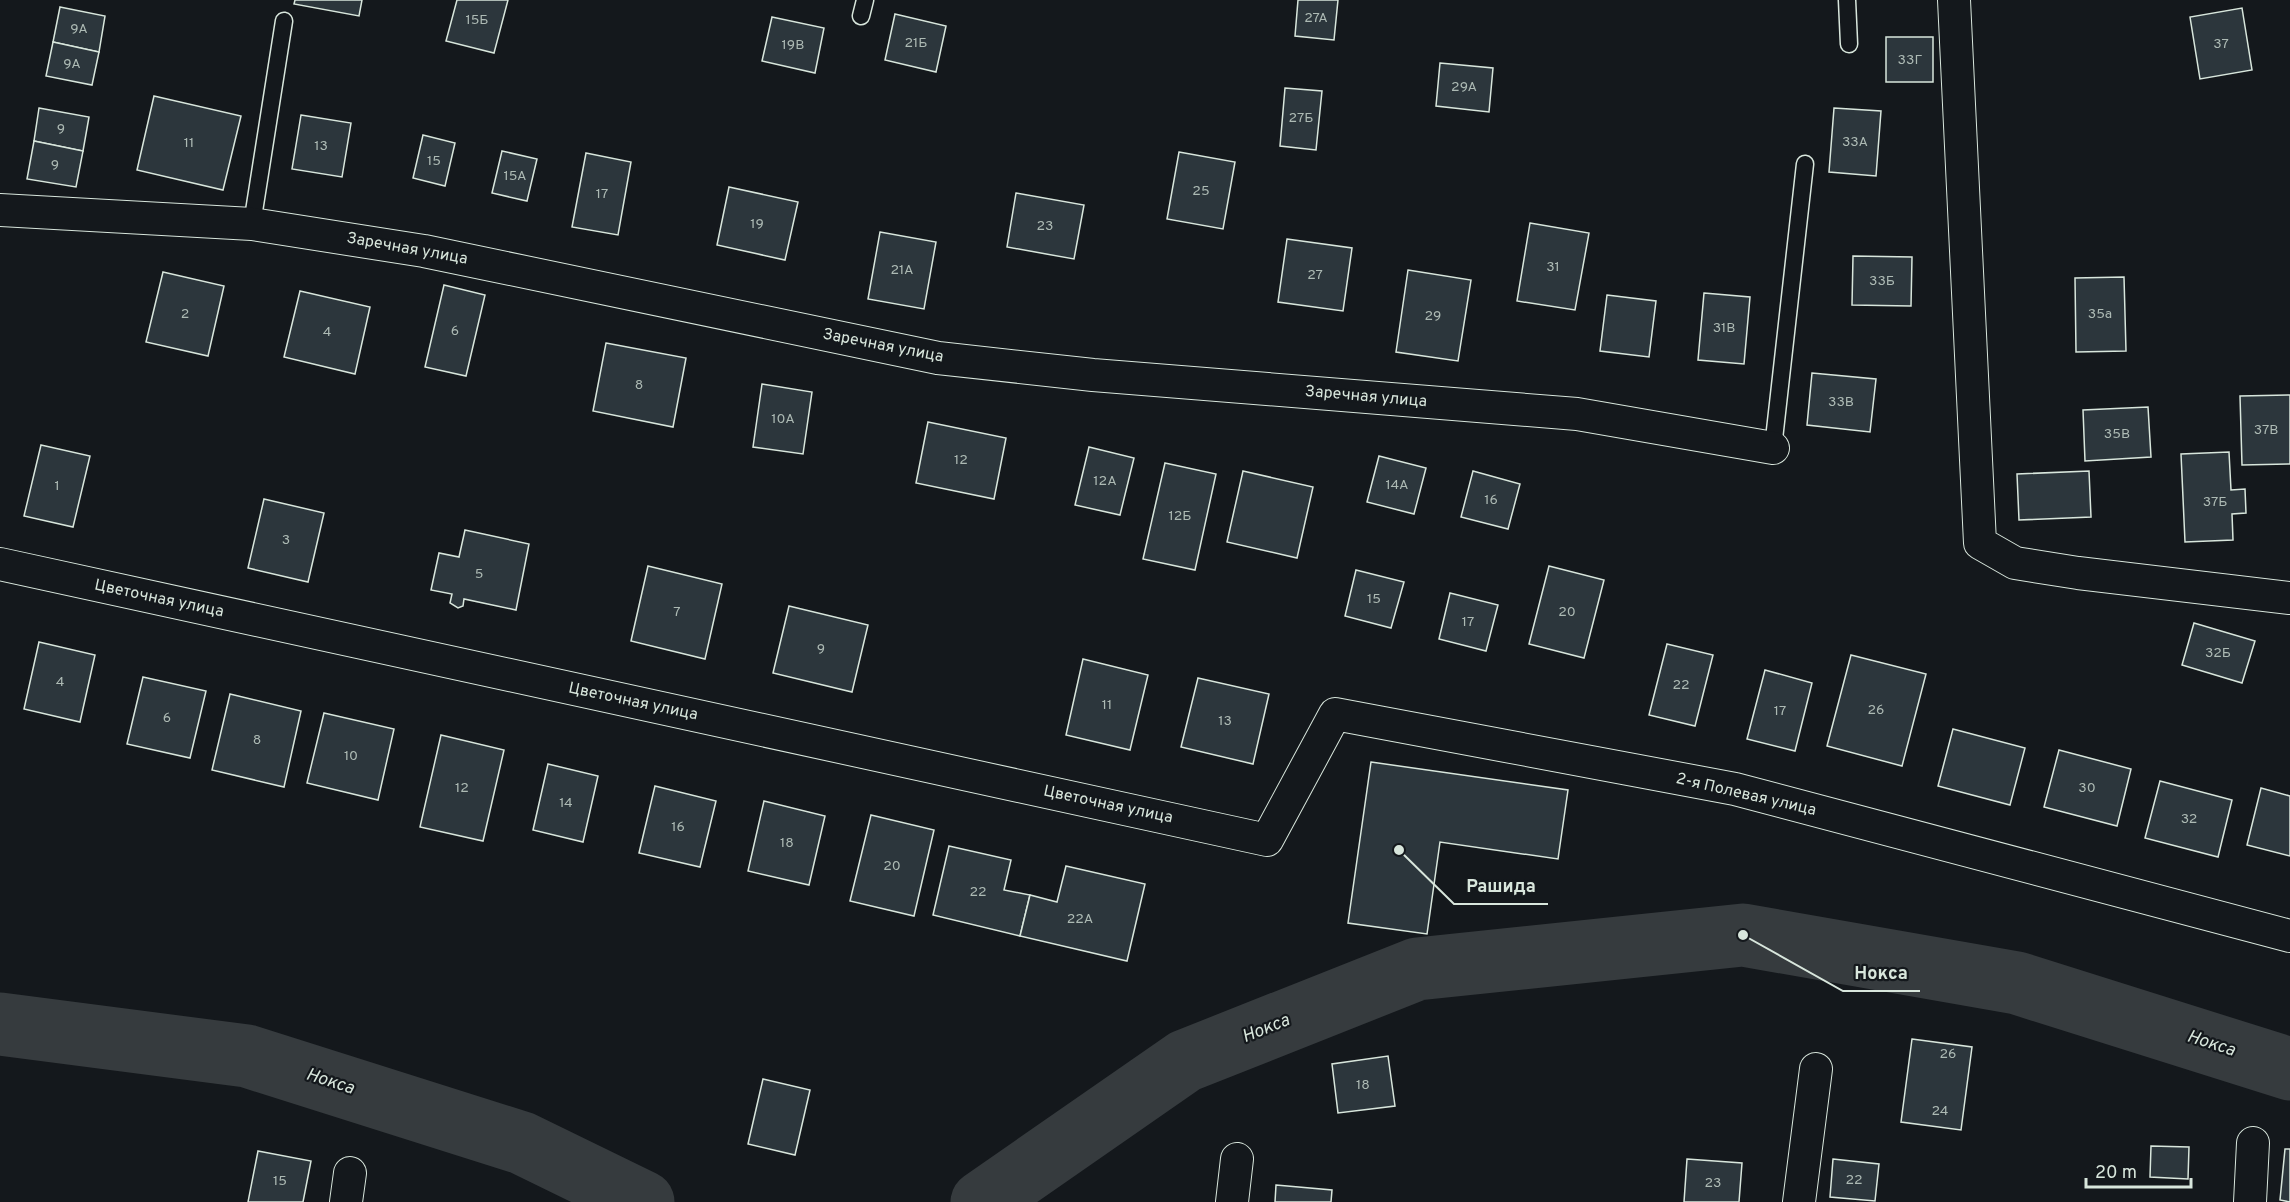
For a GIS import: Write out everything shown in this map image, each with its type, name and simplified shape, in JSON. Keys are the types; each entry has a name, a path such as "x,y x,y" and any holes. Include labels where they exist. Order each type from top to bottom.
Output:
{"street":[{"path":"1954,0 1980,543 2015,563 2078,573 2290,598"},
{"name":"Заречная улица","path":"0,210 252,224 424,251 938,358 1093,375 1577,414 1773,448"},
{"name":"Цветочная улица","path":"0,564 1267,840"},
{"name":"2-я Полевая улица","path":"1267,840 1335,714 1735,789 2290,936"},
{"path":"1799,1202 1816,1069"},
{"path":"2250,1202 2253,1143"},
{"path":"1232,1202 1237,1159"}],"lane":[{"path":"1847,0 1849,44"},
{"path":"252,224 284,21"},
{"path":"1773,448 1805,165"}],"building":[{"path":"295,0 362,0 359,16 294,4"},
{"path":"457,0 508,0 494,53 446,41"},
{"path":"1298,0 1338,0 1334,40 1295,36"},
{"path":"60,7 105,16 99,52 53,42"},
{"path":"2242,8 2252,70 2200,79 2190,17"},
{"path":"895,14 946,26 936,72 885,60"},
{"path":"772,17 824,28 815,73 762,61"},
{"path":"1886,37 1933,37 1933,82 1886,82"},
{"path":"53,42 99,52 92,85 46,76"},
{"path":"1440,63 1493,68 1489,112 1436,106"},
{"path":"1285,88 1322,91 1316,150 1280,146"},
{"path":"154,96 241,116 223,190 137,170"},
{"path":"39,108 89,117 83,151 34,141"},
{"path":"1834,108 1881,111 1876,176 1829,172"},
{"path":"301,115 351,123 342,177 292,169"},
{"path":"423,135 455,143 445,186 413,178"},
{"path":"34,141 83,151 76,187 27,179"},
{"path":"502,151 537,159 527,201 492,193"},
{"path":"1179,152 1235,162 1223,229 1167,219"},
{"path":"586,153 631,162 618,235 572,227"},
{"path":"729,187 798,202 785,260 717,245"},
{"path":"1016,193 1084,205 1074,259 1007,247"},
{"path":"1530,223 1589,233 1575,310 1517,301"},
{"path":"880,232 936,242 924,309 868,299"},
{"path":"1287,239 1352,248 1343,311 1278,302"},
{"path":"1853,256 1912,257 1911,306 1852,305"},
{"path":"1408,270 1471,280 1458,361 1396,352"},
{"path":"163,272 224,286 208,356 146,342"},
{"path":"2124,277 2126,351 2076,352 2075,278"},
{"path":"444,285 485,295 466,376 425,367"},
{"path":"300,291 370,307 355,374 284,357"},
{"path":"1704,293 1750,297 1744,364 1698,360"},
{"path":"1607,295 1656,301 1649,357 1600,351"},
{"path":"606,343 686,358 673,427 593,411"},
{"path":"1812,373 1876,379 1870,432 1807,425"},
{"path":"762,384 812,392 803,454 753,447"},
{"path":"2290,395 2290,464 2242,465 2240,396"},
{"path":"2148,407 2151,457 2085,461 2083,410"},
{"path":"928,422 1006,438 994,499 916,483"},
{"path":"41,445 90,456 73,527 24,516"},
{"path":"1089,447 1134,458 1120,515 1075,505"},
{"path":"2229,452 2231,490 2245,489 2246,513 2232,514 2233,540 2185,542 2181,454"},
{"path":"1379,456 1426,468 1414,514 1367,502"},
{"path":"1165,463 1216,474 1195,570 1143,559"},
{"path":"1243,471 1313,487 1297,558 1227,542"},
{"path":"1473,471 1520,484 1508,529 1461,517"},
{"path":"2089,471 2091,517 2019,520 2017,474"},
{"path":"264,499 324,513 308,582 248,568"},
{"path":"465,530 529,544 516,610 464,599 463,606 458,608 450,603 452,594 431,590 439,553 459,557"},
{"path":"648,566 722,584 705,659 631,641"},
{"path":"1549,566 1604,580 1584,658 1529,644"},
{"path":"1356,570 1404,582 1391,628 1345,616"},
{"path":"1450,593 1498,605 1486,651 1439,639"},
{"path":"789,606 868,625 852,692 773,673"},
{"path":"2194,623 2255,641 2242,683 2182,665"},
{"path":"39,642 95,655 80,722 24,709"},
{"path":"1667,644 1713,655 1695,726 1649,715"},
{"path":"1851,655 1926,674 1902,766 1827,746"},
{"path":"1083,659 1148,675 1130,750 1066,735"},
{"path":"1765,670 1812,683 1795,751 1747,739"},
{"path":"143,677 206,691 190,758 127,744"},
{"path":"1198,678 1269,694 1253,764 1181,747"},
{"path":"230,694 301,711 284,787 212,770"},
{"path":"324,713 394,729 378,800 307,783"},
{"path":"1953,729 2025,748 2010,805 1938,786"},
{"path":"441,735 504,750 483,841 420,827"},
{"path":"2059,750 2131,769 2117,826 2044,807"},
{"path":"1371,762 1568,790 1558,859 1440,842 1427,934 1348,923"},
{"path":"548,764 598,776 583,842 533,830"},
{"path":"2160,781 2232,800 2218,857 2145,838"},
{"path":"655,786 716,801 700,867 639,853"},
{"path":"2261,788 2290,796 2290,856 2247,845"},
{"path":"764,801 825,816 809,885 748,871"},
{"path":"871,815 934,830 914,916 850,901"},
{"path":"949,846 1011,860 1004,890 1030,895 1020,936 933,915"},
{"path":"1066,866 1145,884 1127,961 1020,936 1030,895 1057,902"},
{"path":"1912,1039 1972,1047 1961,1130 1901,1122"},
{"path":"1388,1056 1395,1106 1338,1113 1332,1064"},
{"path":"763,1079 810,1090 795,1155 748,1144"},
{"path":"2151,1146 2189,1147 2188,1179 2150,1177"},
{"path":"2285,1149 2290,1149 2290,1202 2280,1200"},
{"path":"258,1151 311,1161 303,1202 248,1202"},
{"path":"1687,1159 1742,1163 1739,1202 1684,1202"},
{"path":"1833,1159 1879,1164 1875,1201 1830,1197"},
{"path":"1276,1185 1332,1190 1331,1202 1275,1202"}],"waterway":[{"name":"Нокса","path":"982,1202 1185,1061 1417,969 1743,935 2017,983 2290,1069"},
{"name":"Нокса","path":"0,1024 247,1056 522,1143 643,1202"}],"place":[{"name":"Рашида","path":"1399,850"},
{"name":"Нокса","path":"1743,935"}]}
